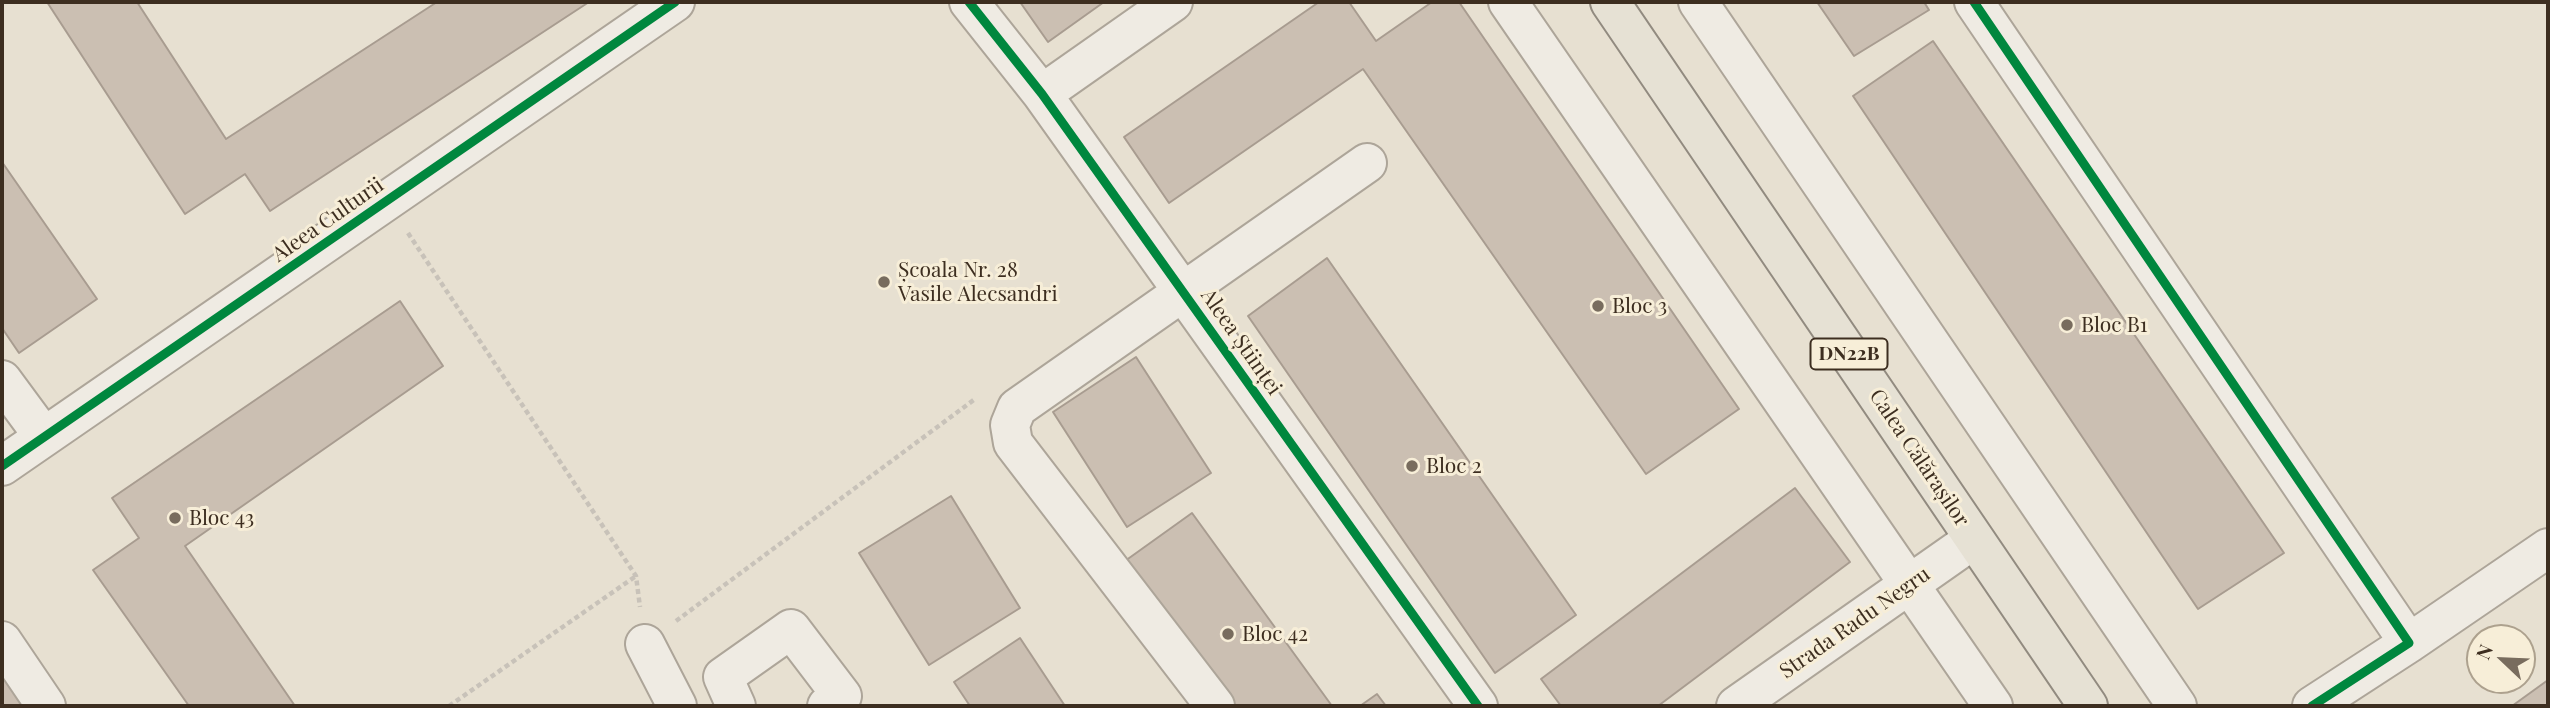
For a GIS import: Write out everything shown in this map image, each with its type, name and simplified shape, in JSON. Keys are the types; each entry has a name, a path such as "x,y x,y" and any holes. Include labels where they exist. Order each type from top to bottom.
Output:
{"main road":[{"name":"Calea Călărașilor","path":"1609,2 2088,706"}],"street":[{"name":"Aleea Culturii","path":"2,466 675,2"},
{"name":"Aleea Științei","path":"969,2 1042,94 1478,706"},
{"path":"1042,94 1173,2"},
{"path":"1508,2 1993,706"},
{"path":"1698,2 2177,706"},
{"path":"1974,2 2409,643"},
{"path":"1215,706 1013,443 1010,425 1017,408 1185,293 1367,163"},
{"path":"2,380 44,437"},
{"name":"Strada Radu Negru","path":"1736,706 1974,539"},
{"path":"2312,706 2548,548"},
{"path":"736,706 723,677 792,629 842,696 827,706"},
{"path":"2,641 46,706"},
{"path":"645,644 677,706"}],"path":[{"path":"387,201 636,576 645,644 982,394"},
{"path":"449,706 636,576"}],"building":[{"path":"47,2 137,2 226,139 437,2 589,2 270,211 245,174 185,214"},
{"path":"1020,2 1104,2 1048,42"},
{"name":"Bloc 3","path":"1319,2 1349,2 1376,41 1432,2 1459,2 1739,409 1646,474 1363,69 1169,203 1124,137"},
{"path":"1817,2 1924,2 1929,10 1854,56"},
{"name":"Bloc B1","path":"1933,41 2284,553 2198,609 1853,96"},
{"path":"2,162 97,299 19,353 2,328"},
{"name":"Bloc 2","path":"1327,258 1576,615 1495,673 1248,316"},
{"name":"Bloc 43","path":"400,301 443,366 185,546 295,706 189,706 93,570 139,538 112,498"},
{"path":"1136,357 1211,473 1127,527 1053,412"},
{"path":"1795,488 1850,562 1658,706 1561,706 1541,679"},
{"path":"951,496 1020,608 929,665 859,553"},
{"name":"Bloc 42","path":"1192,513 1332,706 1230,706 1125,561"},
{"path":"1020,638 1065,706 970,706 954,682"},
{"path":"2,665 31,706 2,706"},
{"path":"2548,680 2548,706 2512,706 2529,694 2536,694 2536,689"},
{"path":"1377,694 1386,706 1360,706"}],"cycle path":[{"path":"2,466 675,2"},
{"path":"969,2 1042,94 1478,706"},
{"path":"1974,2 2409,643 2312,706"}],"place":[{"name":"Școala Nr. 28 Vasile Alecsandri","path":"884,282"},
{"name":"Bloc 3","path":"1598,306"},
{"name":"Bloc B1","path":"2067,325"},
{"name":"Bloc 2","path":"1412,466"},
{"name":"Bloc 43","path":"175,518"},
{"name":"Bloc 42","path":"1228,634"}]}
